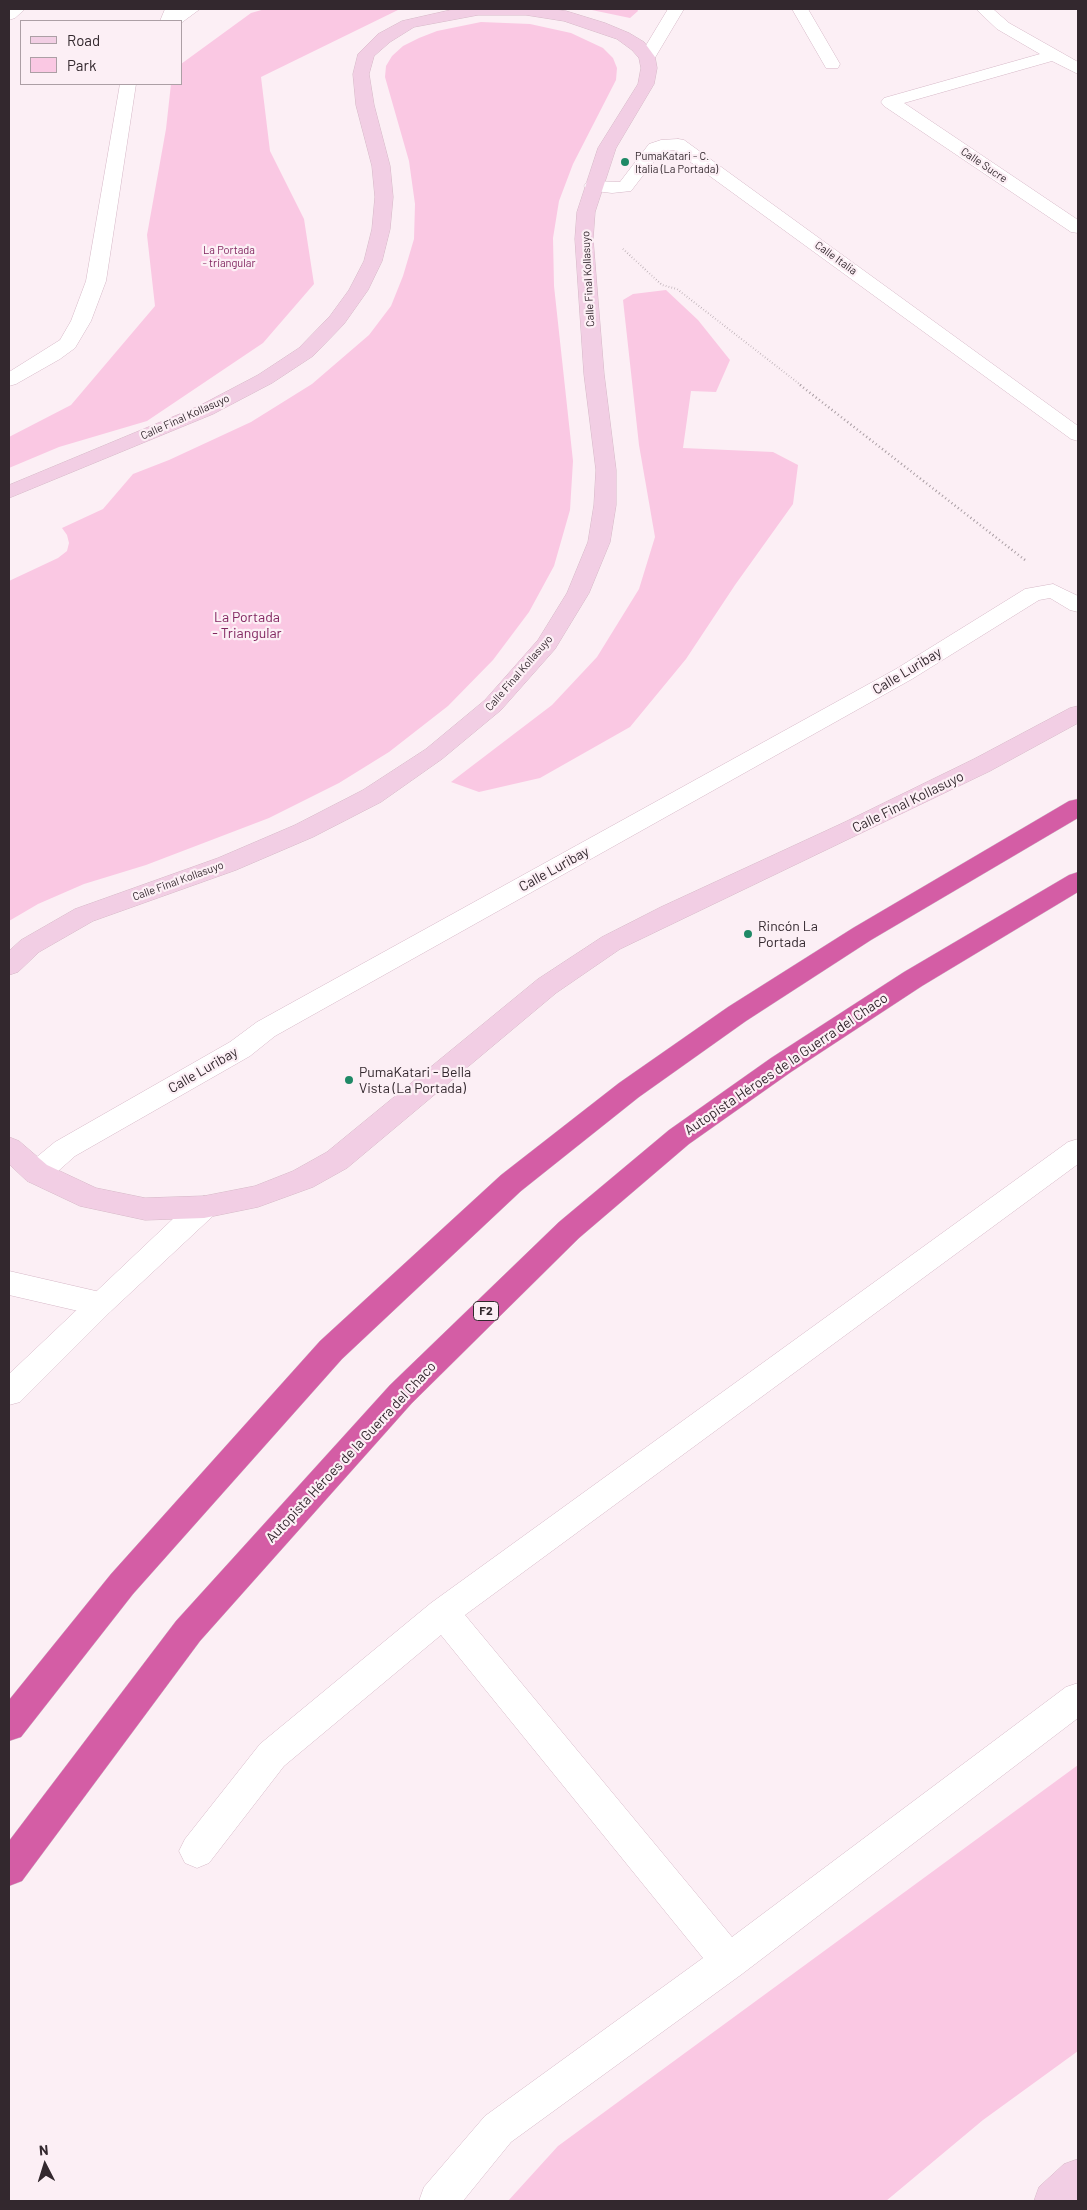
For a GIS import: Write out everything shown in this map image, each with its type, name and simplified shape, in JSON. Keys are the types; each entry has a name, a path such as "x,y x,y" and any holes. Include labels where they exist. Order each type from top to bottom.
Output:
{"highway":[{"path":"9,1726 122,1584 331,1350 511,1184 629,1090 737,1014 862,934 1078,807"},
{"name":"Autopista Héroes de la Guerra del Chaco","path":"9,1869 188,1631 401,1394 568,1230 680,1137 781,1064 913,979 1078,881"}],"main road":[{"name":"Calle Final Kollasuyo","path":"9,492 206,410 265,379 306,352 338,320 358,290 373,262 380,229 384,196 381,166 365,105 361,74 366,54 384,38 408,24 434,17 478,10 526,10 566,16 599,26 623,36 638,46 647,57 649,68 646,84 607,148 592,186 586,212 584,239 594,374 606,470 605,505 599,542 578,593 547,644 493,705 434,754 372,796 304,831 227,864 84,915 30,946 9,966"},
{"name":"Calle Final Kollasuyo","path":"9,1148 36,1173 90,1198 145,1209 204,1207 258,1196 303,1180 337,1160 547,986 611,944 670,913 854,828 965,774 1078,713"},
{"path":"1053,2201 1078,2178"}],"street":[{"path":"9,16 16,9"},
{"path":"176,20 192,9"},
{"path":"647,57 676,9"},
{"path":"800,9 832,64"},
{"path":"984,9 1003,26 1078,69"},
{"name":"Calle Sucre","path":"1055,55 890,102 1078,228"},
{"path":"9,380 53,355 68,344 82,321 96,281 128,85"},
{"name":"Calle Italia","path":"592,186 625,187 655,148 661,145 678,144 1078,435"},
{"path":"1053,591 1078,605"},
{"name":"Calle Luribay","path":"36,1173 65,1149 240,1049 266,1029 904,674 1033,594 1053,591"},
{"path":"198,1851 272,1756 443,1612 1078,1149"},
{"path":"9,1393 100,1304 204,1207"},
{"path":"9,1283 100,1304"},
{"path":"443,1612 729,1961"},
{"path":"438,2201 498,2129 729,1961 1078,1698"}],"path":[{"path":"624,250 662,285 677,289 1044,575 1053,591"}],"green space":[{"name":"La Portada - triangular","path":"265,9 400,9 261,77 270,151 304,219 314,284 263,343 147,421 59,447 9,468 9,437 71,405 155,306 147,235 166,129 171,85 182,85 182,63 251,13"},
{"path":"587,9 637,9 638,11 630,18"},
{"name":"La Portada - Triangular","path":"481,22 530,24 571,33 603,48 613,58 617,68 616,80 573,164 559,201 553,238 554,286 573,461 570,510 554,566 529,612 493,660 448,706 389,752 339,783 269,818 146,865 84,884 38,904 9,921 9,581 58,558 67,551 69,543 67,535 62,528 103,509 133,474 169,460 251,422 312,384 369,335 391,306 403,276 414,239 415,204 409,161 385,77 386,66 392,56 403,46 419,38 437,31"},
{"path":"666,290 698,320 730,360 716,392 691,391 683,448 773,452 798,465 793,504 735,585 686,659 630,727 540,778 479,792 451,782 552,705 597,657 639,589 655,537 639,445 623,300 633,294"},
{"path":"1078,1765 1078,2051 983,2120 886,2201 508,2201 558,2146"}],"place":[{"name":"PumaKatari - C. Italia (La Portada)","path":"625,162"},
{"name":"Rincón La Portada","path":"748,934"},
{"name":"PumaKatari - Bella Vista (La Portada)","path":"349,1080"}]}
